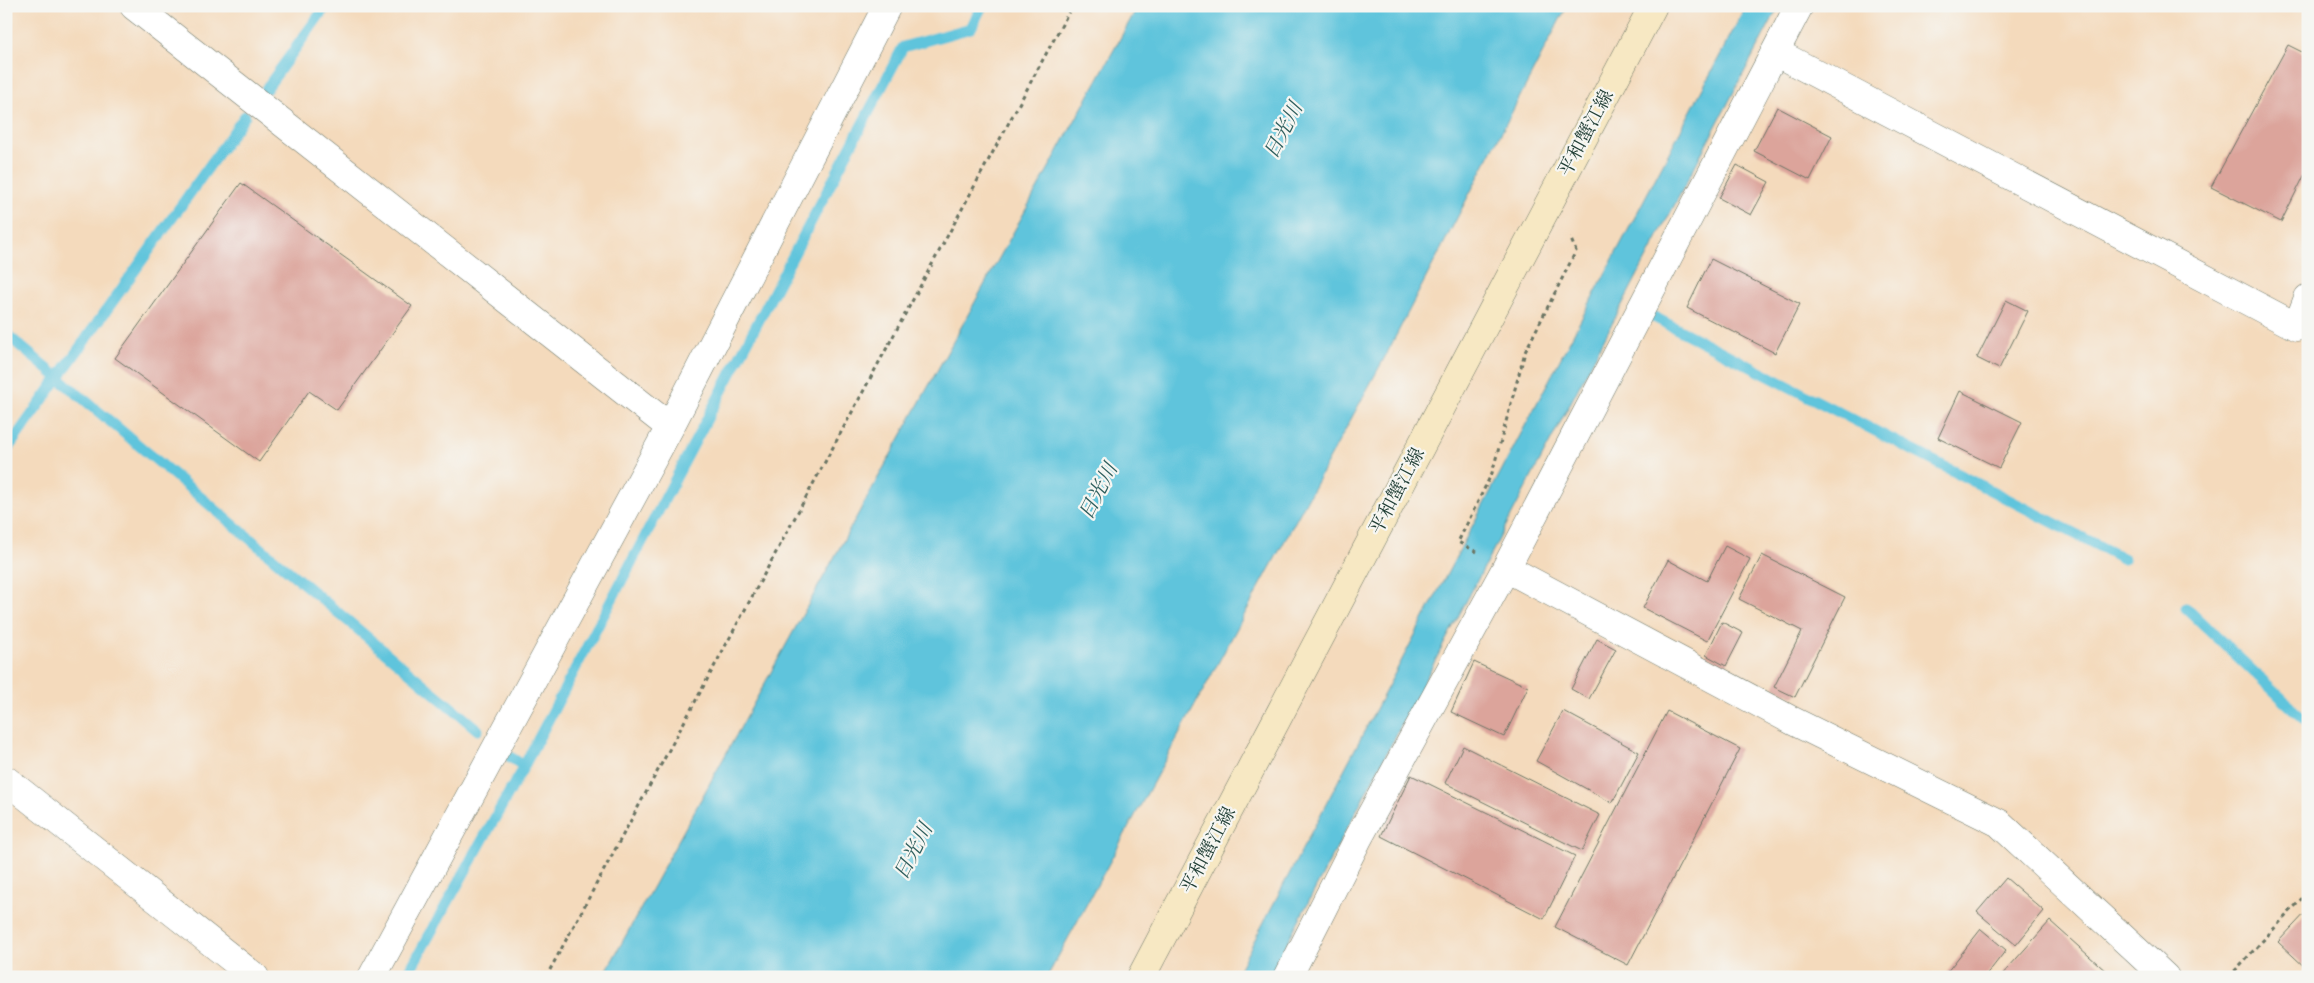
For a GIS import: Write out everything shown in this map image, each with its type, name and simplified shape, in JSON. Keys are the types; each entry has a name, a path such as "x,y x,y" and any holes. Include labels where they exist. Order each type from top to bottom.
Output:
{"main road":[{"name":"平和蟹江線","path":"1140,977 1653,6"}],"street":[{"path":"134,6 670,427"},
{"path":"372,977 670,427 887,6"},
{"path":"1288,977 1359,837 1506,568 1799,6"},
{"path":"1775,52 2298,327 2308,298"},
{"path":"1506,568 1793,721 1999,824 2165,977"},
{"path":"6,780 255,977"}],"path":[{"path":"546,977 1072,6"},
{"path":"1458,542 1492,473 1525,352 1576,251 1553,195"},
{"path":"2229,977 2308,892"}],"water":[{"name":"日光川","path":"1138,6 1567,6 1387,353 1047,977 603,977"},
{"path":"1746,6 1779,6 1269,977 1235,977"}],"building":[{"path":"2288,45 2308,55 2308,168 2281,222 2211,187"},
{"path":"1777,107 1832,136 1810,180 1754,151"},
{"path":"1737,165 1769,182 1751,215 1719,198"},
{"path":"241,183 412,306 337,410 309,391 259,462 115,358"},
{"path":"1711,259 1800,304 1775,353 1687,308"},
{"path":"2006,300 2028,311 1999,369 1977,358"},
{"path":"1960,391 2022,422 1999,468 1938,438"},
{"path":"1725,546 1750,559 1707,641 1643,608 1668,560 1707,581"},
{"path":"1762,555 1845,597 1795,697 1774,687 1802,631 1739,599"},
{"path":"1722,622 1743,633 1726,666 1706,655"},
{"path":"1597,639 1616,649 1589,699 1571,689"},
{"path":"1474,662 1528,687 1504,737 1451,712"},
{"path":"1563,711 1639,752 1612,803 1536,761"},
{"path":"1667,711 1740,749 1628,965 1555,927"},
{"path":"1463,746 1600,815 1582,851 1445,783"},
{"path":"1411,775 1575,856 1544,919 1381,836"},
{"path":"2006,878 2044,911 2016,945 1977,912"},
{"path":"2308,910 2308,970 2278,942"},
{"path":"2050,921 2108,973 2105,977 2000,977"},
{"path":"1981,929 2006,950 1985,977 1943,977"}],"waterway":[{"path":"266,89 326,6"},
{"path":"406,977 524,766 903,47 971,28 982,6"},
{"path":"6,451 245,116"},
{"path":"1654,317 2124,559"},
{"path":"6,334 478,730"},
{"path":"2186,608 2308,723"},
{"path":"510,757 524,766"}]}
